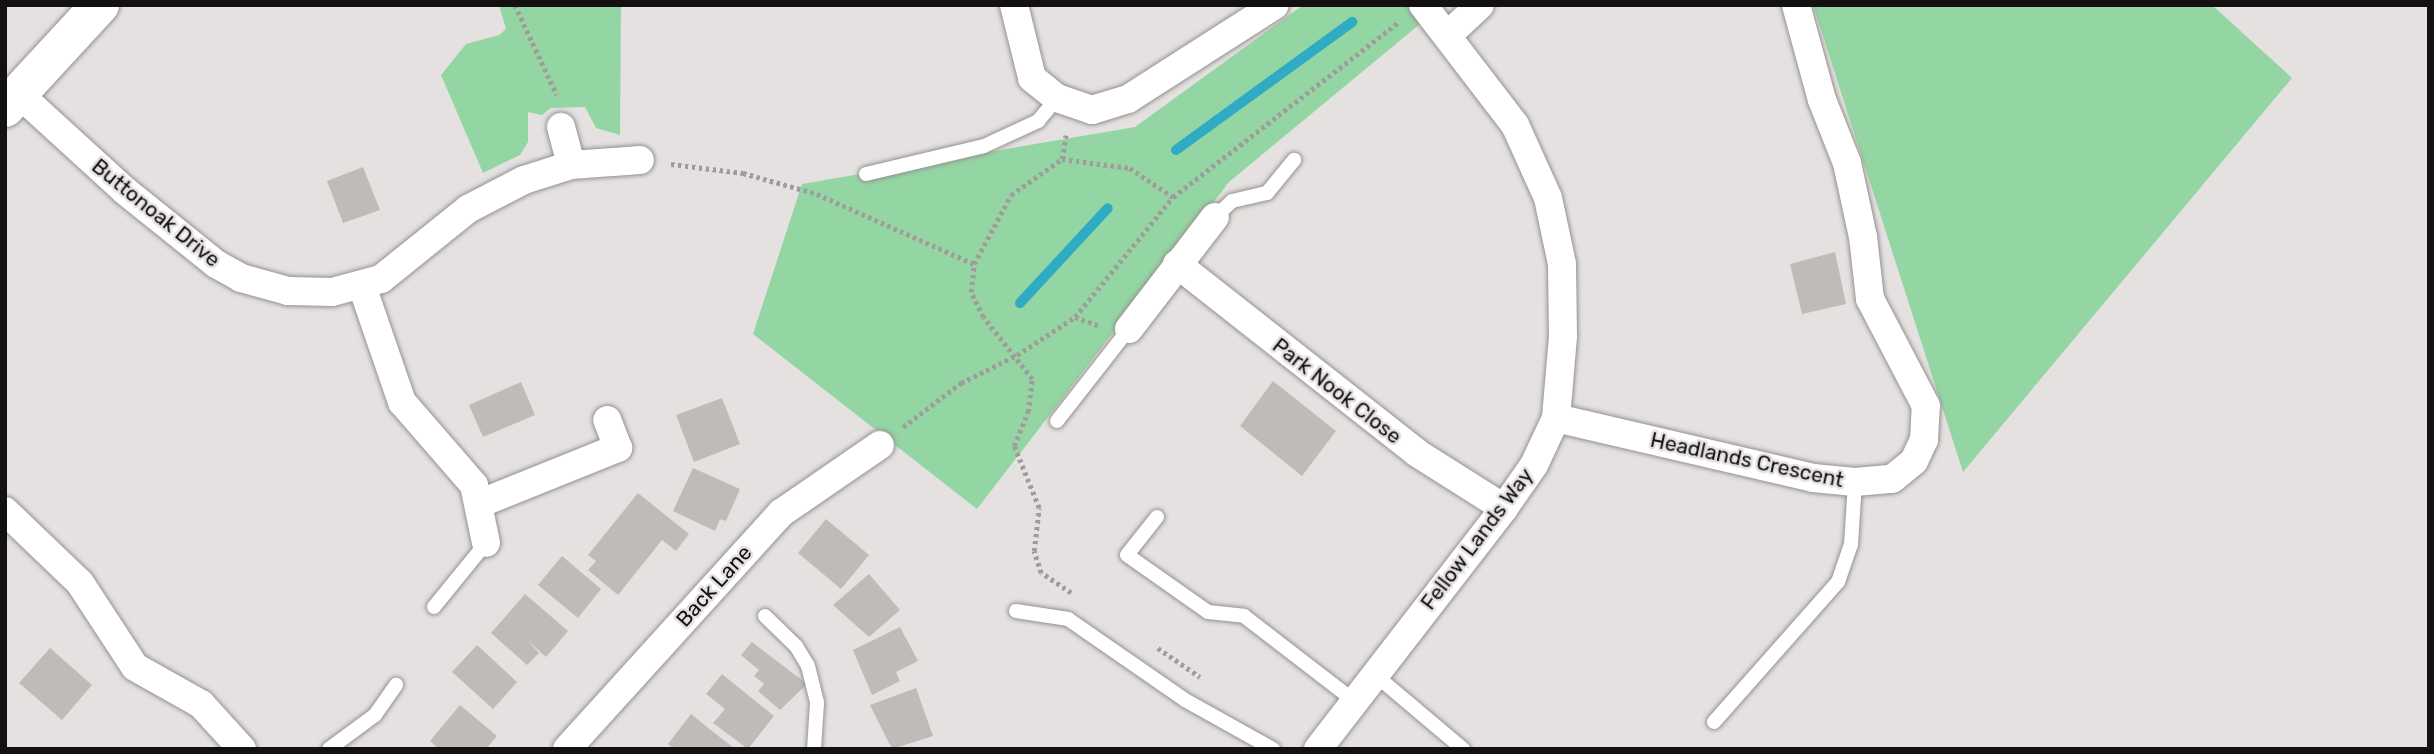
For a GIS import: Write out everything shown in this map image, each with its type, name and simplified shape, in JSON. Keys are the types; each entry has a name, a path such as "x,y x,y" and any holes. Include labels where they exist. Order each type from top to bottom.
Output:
{"street":[{"path":"12,101 100,5"},
{"path":"1014,5 1032,78 1056,98 1091,110 1128,99 1275,5"},
{"path":"1449,34 1480,5"},
{"name":"Headlands Crescent","path":"1556,418 1813,478 1855,482 1892,479 1914,461 1924,440 1926,406 1870,299 1863,237 1847,163 1822,100 1796,5"},
{"name":"Fellow Lands Way","path":"1318,749 1373,673 1504,508 1534,465 1556,418 1562,264 1548,198 1515,125 1449,34 1413,12"},
{"name":"Buttonoak Drive","path":"12,101 224,269 288,291 332,292 362,286 412,258 468,209 524,180 571,165 640,160"},
{"path":"561,127 571,165"},
{"path":"1129,329 1215,217"},
{"name":"Park Nook Close","path":"1177,264 1416,453 1504,508"},
{"path":"362,286 402,402 474,485 481,503 486,543"},
{"path":"481,503 618,448 607,420"},
{"name":"Back Lane","path":"567,749 781,513 880,445"},
{"path":"5,510 80,583 135,667 201,704 242,749"}],"lane":[{"path":"866,174 984,146 1038,121 1056,98"},
{"path":"1215,217 1232,201 1267,193 1294,160"},
{"path":"1057,421 1129,329"},
{"path":"1714,722 1838,582 1851,545 1855,482"},
{"path":"1157,517 1127,555 1208,612 1244,616 1353,700"},
{"path":"434,607 486,543"},
{"path":"1016,611 1068,619 1185,700 1273,749"},
{"path":"765,616 796,646 808,666 817,703 814,749"},
{"path":"1373,673 1463,749"},
{"path":"328,749 375,715 396,685"}],"path":[{"path":"515,5 522,28 551,77 561,127"},
{"path":"880,445 961,383 1017,355 1075,317 1173,197 1413,12"},
{"path":"1017,355 983,317 971,292 974,264 1012,195 1062,159 1130,168 1173,197"},
{"path":"640,160 743,173 817,194 974,264"}],"green space":[{"path":"499,5 621,5 620,135 596,128 585,107 551,108 542,115 528,112 528,142 520,155 483,173 441,75 466,44 499,35 506,29"},
{"path":"1303,5 1443,5 1229,182 977,509 753,334 802,184 1135,127"},
{"path":"1813,5 2212,5 2292,78 1963,472"}],"building":[{"path":"363,167 380,210 343,223 327,181"},
{"path":"1835,252 1846,304 1802,314 1790,264"},
{"path":"1273,381 1336,431 1302,476 1240,426"},
{"path":"521,382 535,415 483,437 469,405"},
{"path":"722,398 740,444 694,462 676,415"},
{"path":"693,468 740,489 726,521 720,519 715,531 673,511"},
{"path":"638,493 689,534 676,551 662,540 618,595 588,570 596,561 588,555"},
{"path":"826,519 869,555 841,589 798,553"},
{"path":"562,556 601,589 578,618 538,585"},
{"path":"869,574 900,610 869,637 833,605"},
{"path":"525,594 568,631 546,657 528,641 539,653 527,665 491,633"},
{"path":"900,627 918,661 896,672 900,681 872,695 853,650"},
{"path":"752,642 807,684 780,710 758,691 764,684 754,676 759,670 741,655"},
{"path":"477,645 517,682 493,709 452,672"},
{"path":"50,648 92,685 62,720 19,683"},
{"path":"722,674 774,716 748,749 713,723 725,709 706,694"},
{"path":"916,688 933,736 892,749 870,705"},
{"path":"460,705 497,736 486,749 439,749 430,741"},
{"path":"691,714 735,749 674,749 668,744"}],"waterway":[{"path":"1176,150 1352,22"},
{"path":"1020,303 1108,208"}]}
